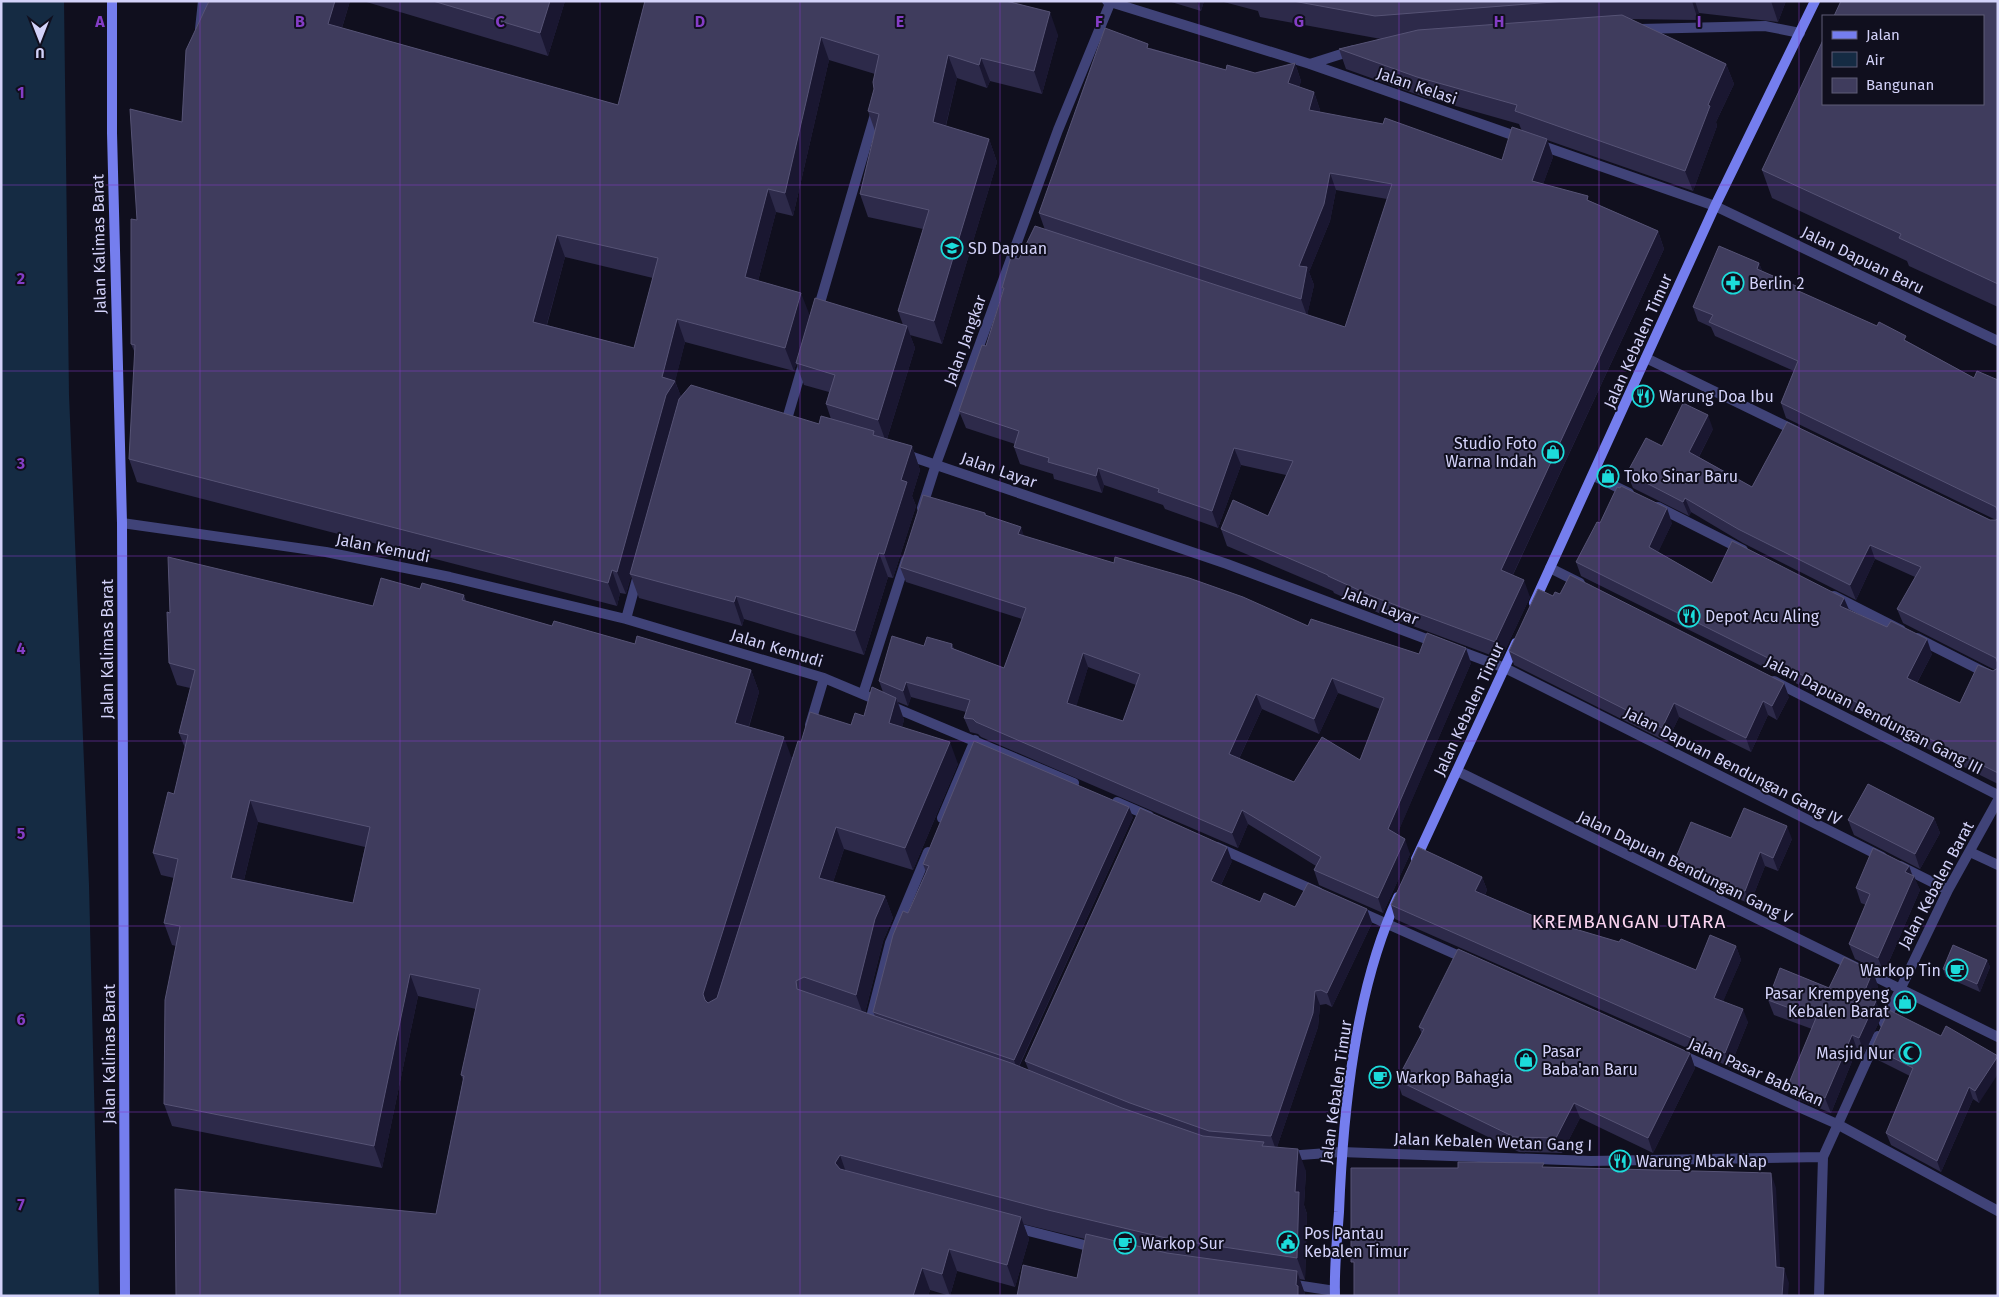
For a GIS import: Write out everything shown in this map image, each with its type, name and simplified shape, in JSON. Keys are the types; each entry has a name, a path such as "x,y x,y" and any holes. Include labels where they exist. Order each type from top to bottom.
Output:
{"street":[{"name":"Jalan Kalimas Barat","path":"112,1 112,133 122,523 125,1296"},
{"path":"198,42 203,1"},
{"name":"Jalan Kebalen Timur","path":"1531,610 1594,476 1715,206 1815,1"},
{"name":"Jalan Kelasi","path":"1110,2 1310,64 1715,206"},
{"name":"Jalan Jangkar","path":"918,519 936,464 1027,231 1058,130 1110,2"},
{"path":"1626,29 1764,26 1800,33"},
{"path":"1310,64 1351,50 1367,48"},
{"path":"814,325 876,110"},
{"name":"Jalan Dapuan Baru","path":"1715,206 1998,341"},
{"path":"787,419 806,353"},
{"path":"1646,358 1804,435"},
{"name":"Jalan Layar","path":"889,450 936,464 1227,564 1505,668"},
{"path":"1594,476 1752,555"},
{"name":"Jalan Kemudi","path":"122,523 326,552 450,577 626,619 824,678 1080,786"},
{"path":"863,694 910,547"},
{"path":"626,619 642,562"},
{"path":"1550,568 1594,590"},
{"path":"1822,590 1998,679"},
{"name":"Jalan Kebalen Timur","path":"1411,870 1520,635"},
{"name":"Jalan Dapuan Bendungan Gang IV","path":"1505,668 1948,890"},
{"name":"Jalan Dapuan Bendungan Gang III","path":"1761,675 1998,795"},
{"path":"808,732 824,678"},
{"path":"938,828 974,740"},
{"name":"Jalan Dapuan Bendungan Gang V","path":"1457,771 1998,1037"},
{"path":"1107,798 1140,818 1160,821"},
{"name":"Jalan Kebalen Barat","path":"1819,1296 1823,1157 1948,890 1998,800"},
{"path":"1205,842 1332,898"},
{"path":"869,1025 890,943 930,846"},
{"path":"1970,852 1998,865"},
{"name":"Jalan Kebalen Timur","path":"1335,1293 1341,1152 1358,1029 1386,923 1403,887"},
{"path":"1350,907 1476,963"},
{"name":"Jalan Pasar Babakan","path":"1666,1048 1837,1124 1998,1211"},
{"name":"Jalan Kebalen Wetan Gang I","path":"1278,1157 1341,1152 1591,1161 1823,1157"},
{"path":"998,1224 1111,1252"},
{"path":"1275,1282 1335,1293"}],"water":[{"path":"1,1 64,1 69,395 89,885 99,1296 1,1296"}],"building":[{"path":"209,1 335,1 328,24 618,105 645,1 1006,1 1050,12 1034,71 981,58 979,65 948,55 933,122 989,139 934,321 898,311 929,210 860,194 879,114 868,111 874,89 873,82 879,55 821,37 785,193 768,189 745,277 801,293 785,348 677,319 662,377 675,381 666,395 617,572 612,570 608,583 129,459 135,345 131,344 131,219 137,220 130,109 182,122 186,50","holes":["557,235 658,258 634,348 533,322"]},
{"path":"433,1 550,1 540,33"},
{"path":"1293,1 1566,1 1375,16"},
{"path":"1841,1 1998,1 1998,284 1899,238 1901,234 1762,170 1822,42 1822,105 1984,105 1984,15 1834,15"},
{"path":"1622,15 1726,64 1708,105 1710,106 1685,171 1515,111 1517,105 1417,77 1339,49 1418,30"},
{"path":"1105,28 1148,44 1147,48 1226,70 1227,65 1255,73 1295,63 1288,83 1314,92 1309,110 1383,124 1385,118 1502,160 1512,127 1547,139 1532,181 1588,196 1587,200 1658,231 1501,570 1524,580 1495,642 1374,597 1221,529 1233,500 1268,516 1293,461 1234,448 1212,511 1158,492 1159,489 1098,468 1096,476 1048,462 1049,458 1014,447 1019,431 959,411 982,345 986,346 1004,288 1002,288 1011,257 1019,259 1035,226 1345,327 1392,184 1330,173 1324,204 1299,266 1307,267 1301,299 1039,213"},
{"path":"1719,246 1759,263 1757,269 1796,286 1794,289 1877,326 1879,322 1906,336 1904,340 1974,378 1977,371 1998,380 1998,513 1996,507 1781,403 1798,361 1709,322 1713,315 1693,307"},
{"path":"815,298 907,326 878,420 826,404 835,375 796,363"},
{"path":"691,385 819,424 821,416 874,431 873,435 912,446 901,480 907,482 884,554 879,553 855,631 736,596 734,602 630,574 679,399"},
{"path":"1683,403 1708,415 1689,452 1752,487 1787,422 1990,520 1998,518 1998,664 1996,658 1897,609 1921,567 1870,545 1850,585 1738,529 1685,498 1683,502 1627,473 1646,438 1662,446"},
{"path":"1621,486 1667,508 1649,547 1712,583 1732,541 1844,598 1840,606 1887,627 1891,621 1927,639 1907,678 1960,703 1978,665 1993,671 1998,668 1998,773 1576,562 1597,522 1600,523 1617,487 1620,488"},
{"path":"923,495 985,513 985,515 1021,527 1018,534 1114,563 1115,557 1189,578 1243,597 1308,626 1311,619 1419,654 1427,633 1466,648 1388,829 1405,839 1378,898 1314,870 1321,857 1242,810 1232,833 976,722 973,719 964,718 970,700 906,682 903,691 879,681 892,636 924,646 927,637 952,644 951,648 1004,668 1026,608 900,567","holes":["1083,653 1140,674 1123,721 1067,703","1332,678 1384,698 1360,760 1322,737 1294,782 1229,754 1256,694 1314,719"]},
{"path":"168,557 373,606 381,578 420,589 422,583 464,595 462,600 552,626 554,621 635,644 637,636 751,670 735,723 784,737 703,994 708,1003 717,998 798,741 801,742 810,712 851,725 855,713 864,716 872,687 896,698 889,723 950,742 905,848 836,827 819,878 885,896 875,919 856,995 804,977 796,981 797,989 1011,1063 1122,1108 1203,1136 1264,1142 1262,1146 1298,1149 1295,1192 1299,1192 1297,1258 1170,1239 1048,1210 840,1155 835,1163 840,1169 1021,1217 1007,1265 949,1249 942,1274 922,1268 913,1296 176,1296 175,1189 436,1214 464,1076 461,1075 480,989 410,974 374,1146 164,1104 165,1000 180,926 164,923 178,859 153,853 168,792 174,794 188,735 179,733 195,670 169,663 167,612 170,613","holes":["250,800 370,827 353,903 231,878"]},
{"path":"1570,575 1784,683 1772,706 1763,701 1746,738 1674,703 1662,728 1509,651 1538,589 1553,596 1555,592 1560,594"},
{"path":"974,741 1129,807 1014,1060 873,1012 893,935 903,911 908,913 929,866 923,864"},
{"path":"1868,784 1934,818 1915,854 1848,820"},
{"path":"1140,808 1227,847 1211,881 1260,902 1264,893 1295,907 1308,883 1367,909 1327,993 1321,990 1315,991 1313,1013 1271,1136 1209,1131 1130,1103 1025,1061"},
{"path":"1744,808 1787,826 1773,858 1760,852 1745,891 1675,860 1691,822 1731,838"},
{"path":"1418,847 1482,877 1475,891 1538,918 1619,942 1621,939 1696,970 1710,935 1736,946 1714,998 1743,1009 1725,1053 1391,905"},
{"path":"1873,848 1909,866 1905,872 1914,876 1878,958 1849,944 1870,894 1856,888"},
{"path":"1953,945 1987,960 1977,984 1943,969"},
{"name":"Pasar Baba'an Baru","path":"1458,949 1690,1053 1648,1138 1574,1103 1556,1138 1514,1137 1397,1080 1424,1029 1419,1027"},
{"path":"1844,957 1873,971 1863,995 1876,1001 1859,1038 1852,1035 1825,1098 1789,1083 1816,1018 1768,1000 1780,968 1829,988"},
{"path":"1889,1010 1941,1036 1946,1026 1998,1056 1975,1091 1969,1087 1937,1161 1886,1133 1913,1068 1872,1047"},
{"path":"1458,1162 1544,1163 1542,1167 1771,1173 1776,1267 1784,1268 1782,1296 1354,1296 1354,1262 1351,1262 1351,1168 1458,1168"},
{"path":"1086,1234 1167,1253 1297,1271 1296,1285 1298,1286 1298,1296 1017,1296 1023,1265 1077,1278"}],"place":[{"name":"SD Dapuan","path":"952,248"},
{"name":"Berlin 2","path":"1733,283"},
{"name":"Warung Doa Ibu","path":"1643,396"},
{"name":"Studio Foto Warna Indah","path":"1553,452"},
{"name":"Toko Sinar Baru","path":"1608,476"},
{"name":"Depot Acu Aling","path":"1689,616"},
{"name":"Warkop Tin","path":"1957,970"},
{"name":"Pasar Krempyeng Kebalen Barat","path":"1905,1002"},
{"name":"Masjid Nur","path":"1910,1053"},
{"name":"Pasar Baba'an Baru","path":"1526,1060"},
{"name":"Warkop Bahagia","path":"1380,1077"},
{"name":"Warung Mbak Nap","path":"1620,1161"},
{"name":"Pos Pantau Kebalen Timur","path":"1288,1242"},
{"name":"Warkop Sur","path":"1125,1243"}],"district":[{"name":"KREMBANGAN UTARA","path":"1629,921"}]}
